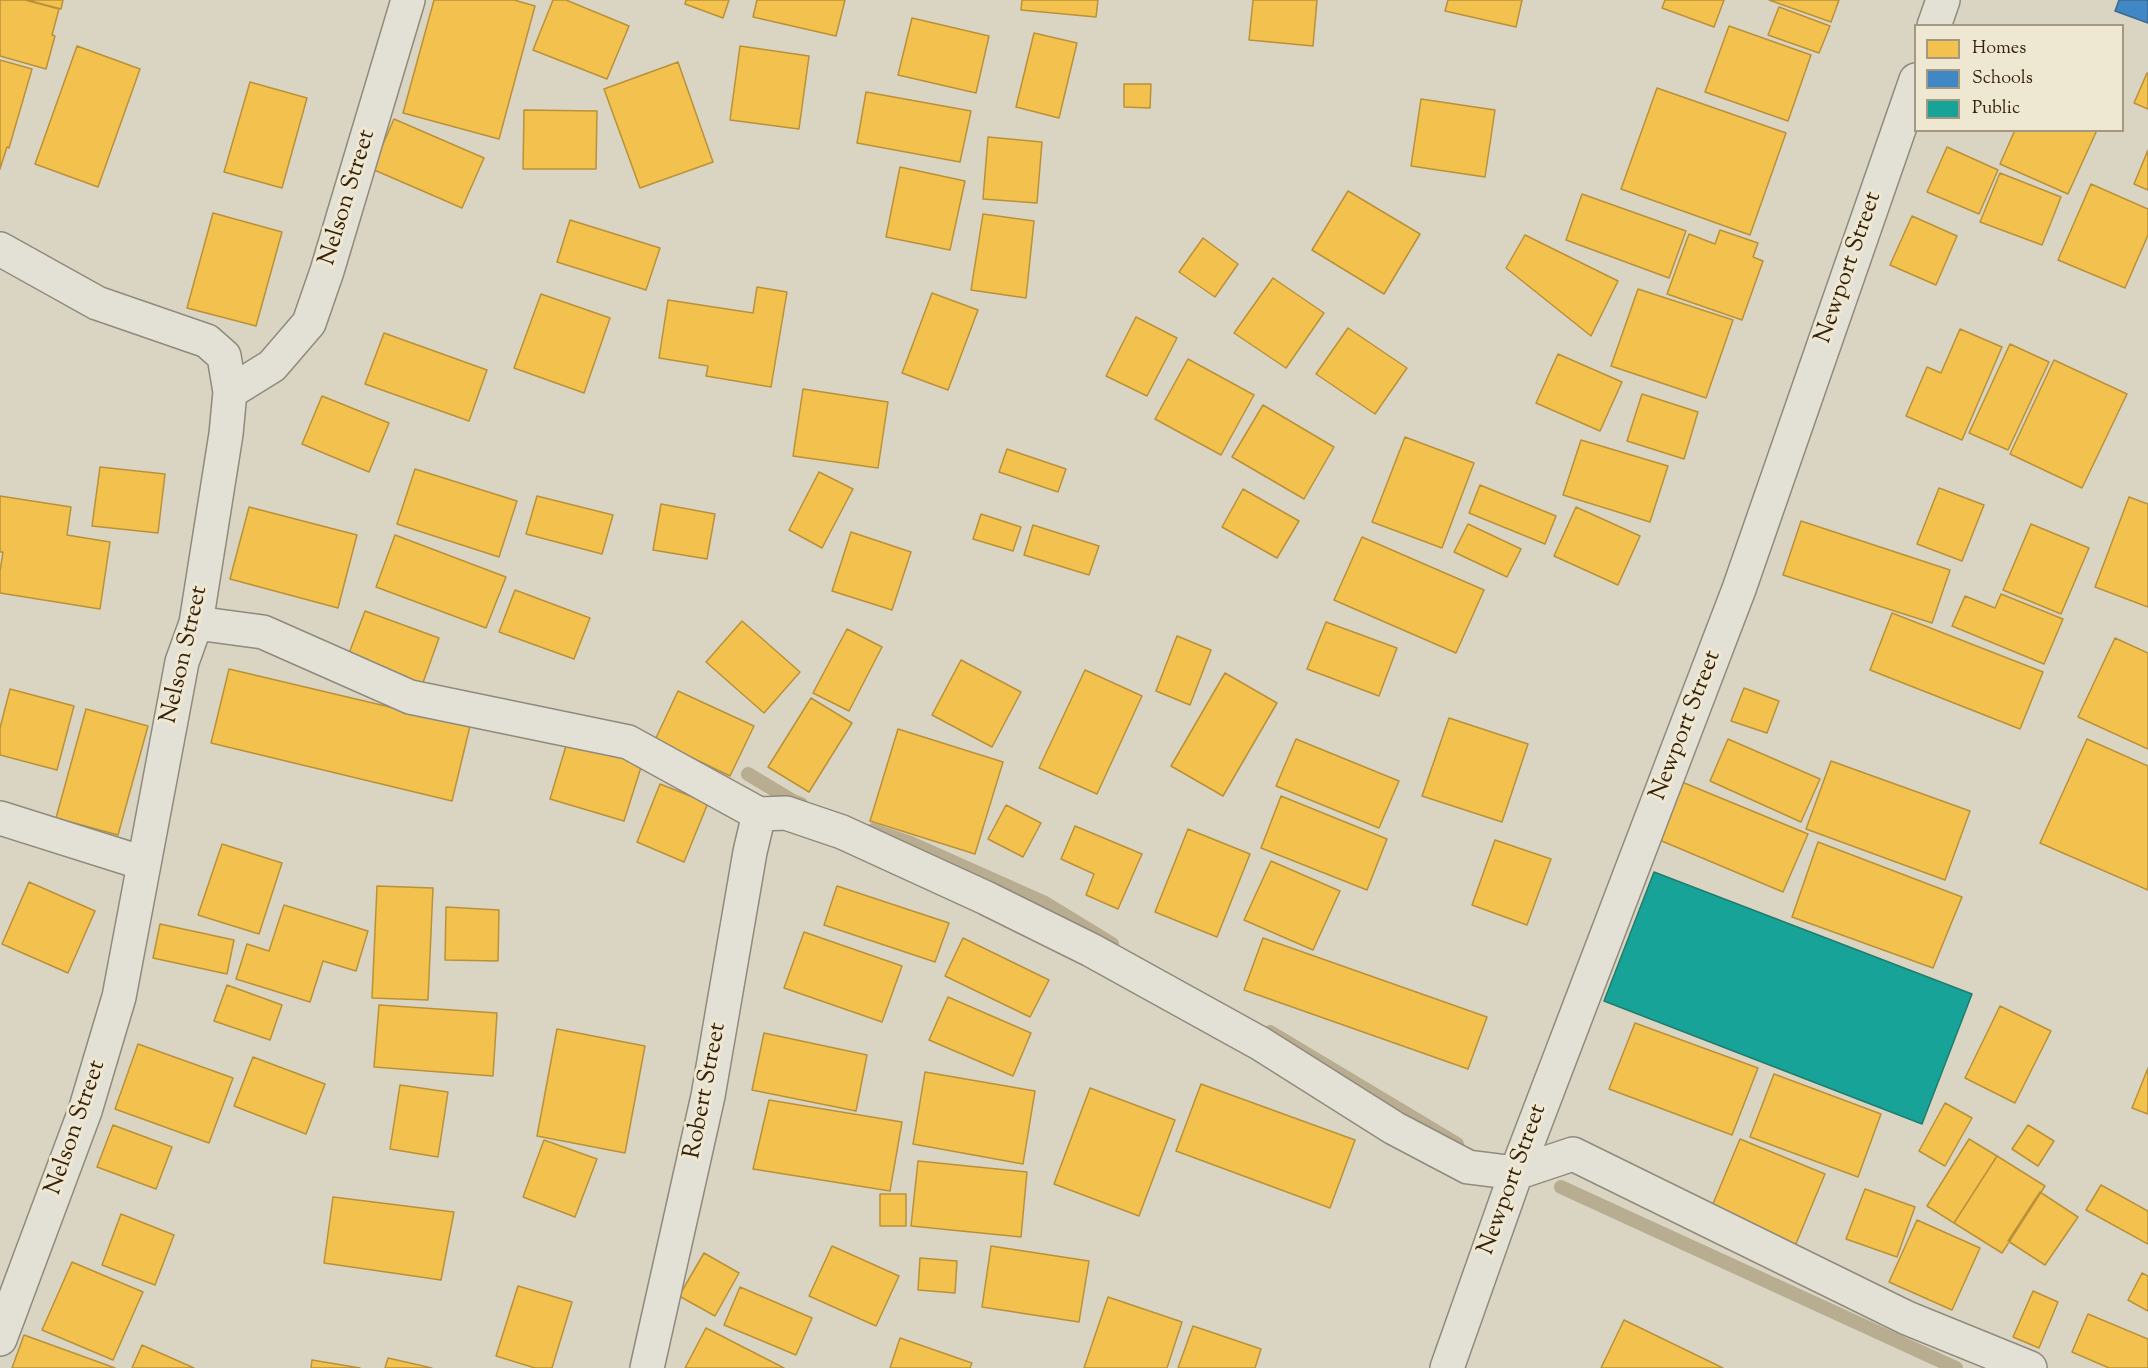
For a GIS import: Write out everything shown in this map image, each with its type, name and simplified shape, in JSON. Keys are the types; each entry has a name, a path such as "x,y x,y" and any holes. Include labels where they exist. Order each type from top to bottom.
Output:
{"street":[{"name":"Nelson Street","path":"0,1339 85,1111 119,997 182,662 196,623 226,434 230,392 272,366 309,323 327,271 408,0"},
{"path":"1935,24 1943,0"},
{"name":"Newport Street","path":"1447,1368 1515,1173 1739,589 1914,86"},
{"path":"0,249 98,303 207,341 224,356 230,392"},
{"path":"196,623 263,632 410,697 628,742 759,814 786,813 842,832 986,898 1091,950 1261,1044 1395,1128 1468,1167 1515,1173 1573,1154 1907,1318 2030,1368"},
{"name":"Robert Street","path":"647,1368 708,1096 748,863 759,814"},
{"path":"0,818 143,863"}],"building: Homes":[{"path":"0,0 25,0 59,9 52,35 55,36 46,69 0,56"},
{"path":"27,0 63,0 61,9"},
{"path":"434,0 514,0 535,6 499,139 403,113"},
{"path":"553,0 566,0 629,26 607,79 533,50"},
{"path":"686,0 729,0 723,18 685,4"},
{"path":"757,0 845,0 836,36 753,17"},
{"path":"1022,0 1098,0 1096,17 1021,10"},
{"path":"1253,0 1317,0 1313,46 1249,40"},
{"path":"1448,0 1522,0 1516,27 1445,11"},
{"path":"1665,0 1724,0 1714,27 1662,8"},
{"path":"1769,0 1839,0 1831,22"},
{"path":"1779,7 1830,26 1819,53 1768,35"},
{"path":"912,18 989,36 976,93 898,75"},
{"path":"1729,26 1811,55 1788,121 1705,92"},
{"path":"1034,33 1077,43 1059,118 1016,107"},
{"path":"77,46 140,69 98,187 35,164"},
{"path":"740,46 809,56 799,129 730,120"},
{"path":"0,60 32,69 9,148 7,147 0,169"},
{"path":"678,62 713,162 640,188 604,89"},
{"path":"2148,73 2148,109 2134,103"},
{"path":"250,82 307,98 282,188 224,172"},
{"path":"1124,84 1151,84 1150,108 1124,107"},
{"path":"1657,88 1786,133 1750,235 1621,189"},
{"path":"866,92 971,111 960,162 857,143"},
{"path":"1421,99 1495,110 1485,177 1411,166"},
{"path":"524,110 597,111 596,169 523,169"},
{"path":"394,119 484,158 462,208 372,169"},
{"path":"2014,132 2096,132 2068,194 2000,164"},
{"path":"988,137 1042,142 1037,203 983,199"},
{"path":"1947,147 1998,170 1979,214 1927,192"},
{"path":"2148,150 2148,190 2134,184"},
{"path":"900,167 965,181 950,250 886,237"},
{"path":"2000,173 2061,197 2042,245 1980,222"},
{"path":"2091,184 2148,209 2148,235 2125,288 2058,260"},
{"path":"1348,191 1420,234 1384,294 1312,250"},
{"path":"1582,194 1686,231 1669,278 1566,240"},
{"path":"213,213 282,232 256,326 187,308"},
{"path":"983,214 1034,221 1026,298 971,290"},
{"path":"1912,216 1957,236 1936,285 1890,265"},
{"path":"570,220 660,248 646,290 557,262"},
{"path":"1720,230 1758,243 1753,257 1763,261 1742,320 1667,294 1689,234 1715,244"},
{"path":"1525,235 1618,281 1591,336 1506,268"},
{"path":"1203,238 1238,264 1215,297 1179,272"},
{"path":"1273,278 1324,313 1286,368 1234,333"},
{"path":"757,287 787,292 771,387 706,376 708,366 659,358 668,300 753,313"},
{"path":"1638,289 1733,320 1706,398 1611,366"},
{"path":"932,293 978,310 948,390 902,373"},
{"path":"541,294 610,318 584,393 514,368"},
{"path":"1136,317 1177,338 1147,396 1106,376"},
{"path":"1348,328 1407,368 1375,414 1316,374"},
{"path":"1960,329 2002,347 1962,440 1906,416 1927,367 1941,373"},
{"path":"384,333 487,370 469,421 365,384"},
{"path":"2010,344 2049,362 2008,450 1969,433"},
{"path":"1558,354 1622,382 1600,431 1536,403"},
{"path":"1188,359 1254,395 1221,455 1155,419"},
{"path":"2054,360 2127,394 2082,488 2010,454"},
{"path":"803,389 888,402 878,468 793,456"},
{"path":"1642,394 1698,412 1684,459 1627,441"},
{"path":"322,396 389,423 369,472 302,444"},
{"path":"1263,405 1334,447 1304,499 1232,457"},
{"path":"1405,437 1474,463 1442,548 1372,522"},
{"path":"1581,440 1668,466 1650,522 1563,495"},
{"path":"1007,449 1066,469 1058,492 999,472"},
{"path":"100,467 165,474 158,533 92,526"},
{"path":"415,469 517,501 499,557 397,524"},
{"path":"819,472 853,489 822,548 789,530"},
{"path":"1480,485 1556,516 1545,544 1469,513"},
{"path":"1939,488 1984,505 1962,561 1917,544"},
{"path":"1243,489 1299,521 1277,558 1222,527"},
{"path":"0,496 71,507 67,535 110,542 100,609 0,593 3,552 0,552"},
{"path":"537,496 613,515 602,554 526,534"},
{"path":"2129,497 2148,504 2148,607 2095,587"},
{"path":"661,504 715,514 707,559 653,550"},
{"path":"249,507 357,535 338,608 230,579"},
{"path":"1576,507 1640,536 1618,585 1554,556"},
{"path":"981,514 1021,527 1013,551 973,539"},
{"path":"1801,521 1950,570 1932,623 1783,575"},
{"path":"1468,524 1521,549 1507,577 1454,552"},
{"path":"2031,524 2089,548 2061,614 2003,590"},
{"path":"1033,525 1099,546 1089,575 1024,555"},
{"path":"851,532 911,552 892,610 832,591"},
{"path":"395,535 506,577 486,628 376,587"},
{"path":"1362,537 1484,590 1456,653 1334,600"},
{"path":"515,590 590,618 574,659 499,632"},
{"path":"2001,594 2063,619 2044,664 1952,626 1965,596 1995,608"},
{"path":"365,611 439,638 420,691 345,664"},
{"path":"1892,613 2043,672 2020,729 1870,670"},
{"path":"742,621 800,672 764,713 706,662"},
{"path":"1326,622 1397,648 1379,696 1307,669"},
{"path":"847,629 882,647 849,711 813,693"},
{"path":"1177,636 1211,650 1190,705 1156,691"},
{"path":"2115,638 2148,653 2148,749 2078,717"},
{"path":"961,660 1021,692 992,747 932,715"},
{"path":"229,669 470,726 452,801 211,743"},
{"path":"1085,670 1142,696 1097,794 1039,768"},
{"path":"1225,673 1277,703 1223,796 1171,766"},
{"path":"1744,688 1779,701 1767,733 1731,721"},
{"path":"10,689 74,706 57,770 0,755 0,728"},
{"path":"678,691 754,726 730,776 655,740"},
{"path":"811,698 852,723 809,792 768,767"},
{"path":"86,709 148,726 118,835 56,818"},
{"path":"1449,718 1528,744 1502,822 1422,796"},
{"path":"898,729 1003,762 975,854 870,821"},
{"path":"568,739 643,761 624,821 550,799"},
{"path":"1296,739 1399,781 1379,828 1276,786"},
{"path":"1728,739 1820,779 1801,822 1710,781"},
{"path":"2087,739 2148,766 2148,890 2040,843"},
{"path":"1831,761 1970,811 1945,880 1806,829"},
{"path":"1682,782 1808,834 1783,892 1657,839"},
{"path":"660,784 708,803 684,862 637,842"},
{"path":"1281,796 1387,839 1367,890 1261,848"},
{"path":"1006,805 1041,823 1023,857 988,839"},
{"path":"1075,826 1142,854 1118,909 1086,895 1094,874 1061,859"},
{"path":"1188,829 1250,854 1217,937 1155,912"},
{"path":"1495,840 1551,859 1527,925 1472,905"},
{"path":"1818,842 1962,897 1933,968 1792,917"},
{"path":"222,844 282,863 259,934 198,915"},
{"path":"1271,861 1340,891 1313,950 1244,920"},
{"path":"29,882 95,911 68,973 2,944"},
{"path":"377,886 433,888 428,1000 372,998"},
{"path":"837,886 949,923 935,962 824,925"},
{"path":"284,905 368,931 356,971 323,961 310,1002 236,979 247,944 269,951"},
{"path":"446,907 499,910 498,961 445,960"},
{"path":"160,924 234,940 227,974 153,958"},
{"path":"804,932 902,966 882,1022 784,988"},
{"path":"963,938 1049,980 1030,1017 945,976"},
{"path":"1263,938 1487,1017 1468,1069 1244,990"},
{"path":"227,985 282,1005 270,1040 214,1021"},
{"path":"948,997 1031,1033 1013,1076 929,1040"},
{"path":"379,1005 497,1013 493,1076 374,1067"},
{"path":"2000,1006 2051,1031 2015,1103 1965,1078"},
{"path":"1635,1023 1758,1068 1732,1135 1609,1089"},
{"path":"557,1029 645,1046 625,1153 537,1136"},
{"path":"764,1033 867,1055 856,1111 752,1090"},
{"path":"138,1044 233,1078 209,1143 115,1109"},
{"path":"253,1057 325,1084 306,1134 234,1106"},
{"path":"2148,1068 2148,1114 2132,1108"},
{"path":"925,1072 1035,1091 1023,1164 913,1144"},
{"path":"1774,1074 1881,1114 1858,1177 1750,1137"},
{"path":"1201,1084 1355,1140 1330,1208 1176,1151"},
{"path":"400,1085 448,1092 438,1157 390,1149"},
{"path":"1090,1088 1175,1120 1139,1216 1054,1184"},
{"path":"769,1100 902,1122 890,1191 753,1169"},
{"path":"1945,1103 1972,1118 1945,1166 1919,1151"},
{"path":"113,1125 172,1147 156,1189 97,1167"},
{"path":"2028,1125 2054,1141 2038,1166 2012,1149"},
{"path":"1740,1139 1825,1174 1795,1246 1710,1211"},
{"path":"1969,1139 1997,1156 1954,1223 1927,1206"},
{"path":"544,1140 597,1159 575,1217 523,1197"},
{"path":"1997,1156 2045,1186 2002,1253 1954,1223"},
{"path":"918,1161 1027,1172 1021,1237 911,1226"},
{"path":"2101,1185 2148,1211 2148,1244 2086,1210"},
{"path":"1865,1189 1915,1207 1897,1257 1846,1239"},
{"path":"2040,1192 2078,1217 2045,1265 2008,1241"},
{"path":"880,1194 906,1194 906,1226 880,1226"},
{"path":"333,1197 454,1212 441,1280 324,1263"},
{"path":"121,1214 174,1235 155,1285 102,1265"},
{"path":"1917,1220 1980,1248 1952,1310 1889,1282"},
{"path":"832,1246 899,1276 876,1326 809,1296"},
{"path":"991,1246 1089,1261 1079,1322 982,1307"},
{"path":"704,1253 739,1273 715,1316 679,1296"},
{"path":"920,1258 957,1261 955,1293 918,1290"},
{"path":"72,1262 143,1292 113,1360 42,1330"},
{"path":"2142,1273 2148,1276 2148,1311 2128,1300"},
{"path":"518,1286 572,1302 552,1368 535,1368 496,1356"},
{"path":"740,1287 812,1318 796,1355 724,1325"},
{"path":"2033,1291 2058,1302 2039,1348 2013,1337"},
{"path":"1108,1297 1182,1322 1167,1368 1084,1368"},
{"path":"2088,1314 2148,1339 2148,1368 2109,1368 2072,1352"},
{"path":"1624,1320 1723,1368 1601,1368"},
{"path":"1193,1326 1261,1349 1255,1368 1178,1368"},
{"path":"706,1328 784,1368 685,1368"},
{"path":"24,1335 115,1368 12,1368"},
{"path":"900,1338 972,1363 970,1368 890,1368"},
{"path":"142,1345 194,1368 132,1368"},
{"path":"388,1358 432,1368 385,1368"},
{"path":"312,1360 360,1368 311,1368"}],"building: Schools":[{"path":"2119,0 2148,0 2148,23 2115,11"}],"building: Public":[{"path":"1654,872 1972,994 1922,1124 1604,1001"}],"waterway":[{"path":"748,774 801,804"},
{"path":"873,830 908,842 1045,903 1112,944"},
{"path":"1270,1032 1457,1144"},
{"path":"1561,1187 1956,1368"}]}
